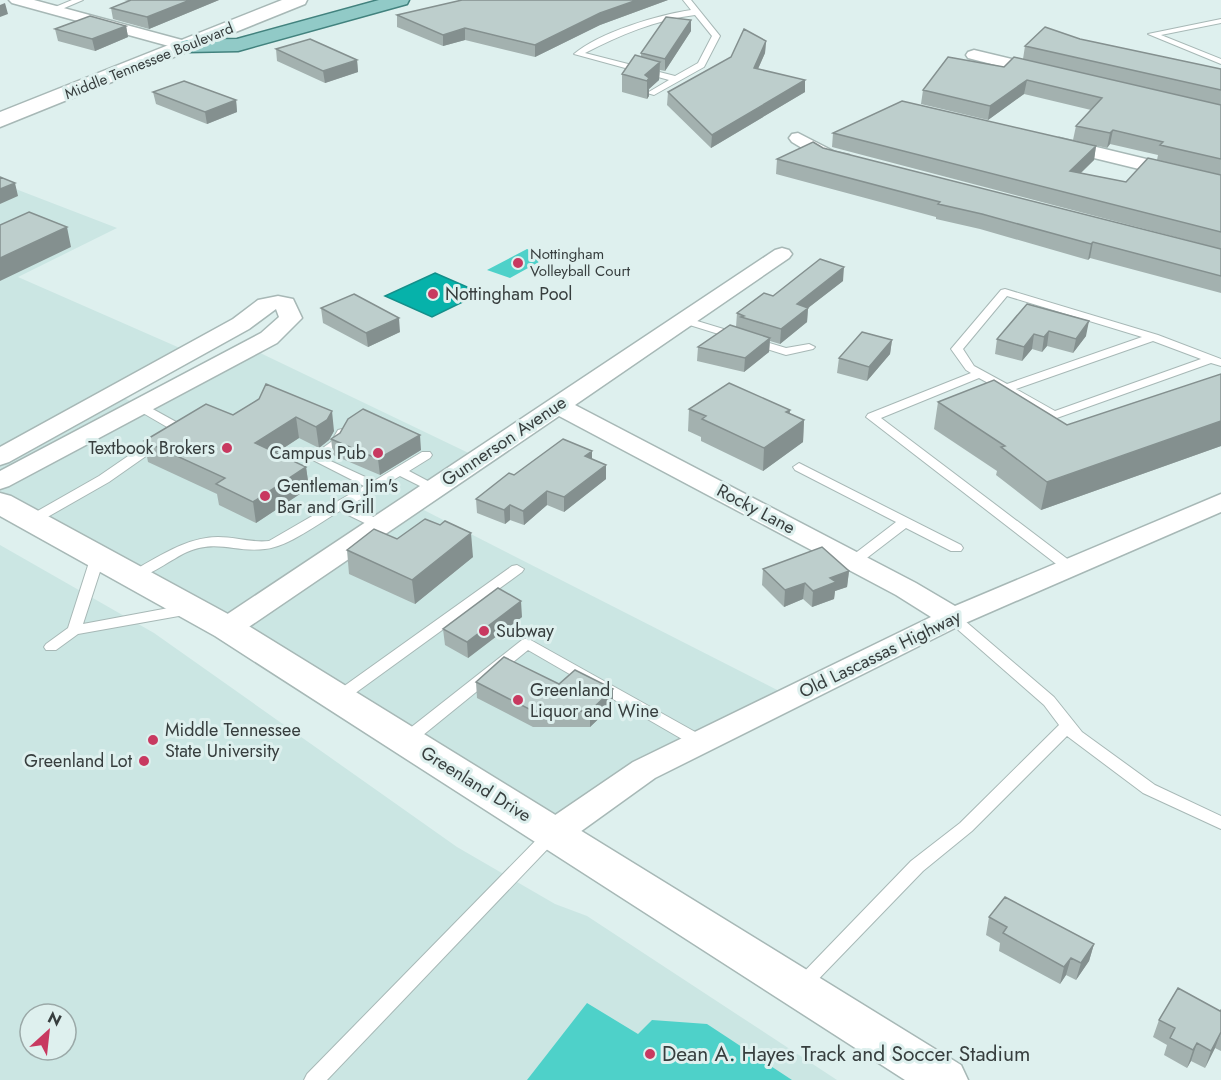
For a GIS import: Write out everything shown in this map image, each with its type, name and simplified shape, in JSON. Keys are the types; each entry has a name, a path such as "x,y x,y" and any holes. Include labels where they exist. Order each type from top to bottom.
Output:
{"main road":[{"path":"187,46 238,45 400,0"}],"street":[{"path":"17,0 187,46"},
{"name":"Middle Tennessee Boulevard","path":"0,120 298,0"},
{"path":"974,55 1059,76"},
{"path":"798,138 829,156 864,165"},
{"path":"1038,139 1221,183"},
{"name":"Gunnerson Avenue","path":"227,628 782,254"},
{"path":"0,457 241,324 254,316 265,303 275,301 285,304 291,318 269,338 0,481"},
{"name":"Rocky Lane","path":"557,405 854,561 953,618"},
{"name":"Old Lascassas Highway","path":"554,833 644,770 700,742 953,618 1221,502"},
{"name":"Greenland Drive","path":"0,503 227,628 944,1080"}],"lane":[{"path":"52,10 79,0"},
{"path":"651,93 701,65 716,36 687,0"},
{"path":"676,80 578,54 616,33 659,18 697,12"},
{"path":"1221,21 1152,34 1221,62"},
{"path":"1005,292 1154,337 1216,361 1054,415 970,368 957,349 1005,292"},
{"path":"684,320 786,352 809,347"},
{"path":"1008,388 1154,337"},
{"path":"980,374 872,417 1069,567"},
{"path":"32,520 104,479 172,432 174,426 140,406"},
{"path":"350,419 336,444 315,458 374,486"},
{"path":"134,576 190,547 214,541 264,546 292,535 426,455"},
{"path":"799,467 956,548"},
{"path":"400,471 435,488"},
{"path":"339,506 380,525"},
{"path":"854,561 905,522"},
{"path":"74,630 98,556"},
{"path":"338,698 517,569"},
{"path":"51,647 74,630 192,609"},
{"path":"953,618 1049,700 1076,736 1149,789 1221,823"},
{"path":"405,740 527,643 700,742"},
{"path":"798,989 917,866 966,827 1068,726"},
{"path":"314,1080 554,833"}],"shaded area":[{"path":"0,183 117,228 18,277 189,352 116,394 140,406 250,348 479,458 412,504 791,697 554,833 0,504"},
{"name":"Nottingham Volleyball Court","path":"527,249 548,257 510,278 487,270"},
{"name":"Nottingham Pool","path":"435,273 481,293 432,317 385,296"},
{"name":"Middle Tennessee State University","path":"0,545 154,633 457,847 555,904 587,916 837,1080 0,1080"},
{"name":"Dean A. Hayes Track and Soccer Stadium","path":"587,1003 638,1034 652,1020 707,1024 792,1080 527,1080"}],"building":[{"path":"131,0 190,0 147,17 111,8"},
{"path":"462,0 637,0 600,13 535,45 465,28 443,35 397,15"},
{"path":"90,16 126,26 92,39 55,29"},
{"path":"666,17 691,20 665,59 641,53"},
{"path":"1045,27 1080,39 1221,69 1221,90 1025,46"},
{"path":"744,29 766,41 754,68 805,80 712,135 668,92 731,57"},
{"path":"310,39 357,60 323,71 276,49"},
{"path":"635,55 660,62 645,75 649,78 647,81 622,74"},
{"path":"948,57 1004,67 1014,57 1221,105 1221,159 1160,145 1163,142 1113,130 1110,133 1076,126 1102,98 1027,80 990,106 923,90"},
{"path":"184,81 236,100 205,112 153,92"},
{"path":"902,101 1096,146 1070,171 1126,182 1148,158 1221,175 1221,232 833,133"},
{"path":"813,142 823,148 1221,249 1221,276 938,204 940,202 777,159"},
{"path":"0,177 15,183 0,189"},
{"path":"29,212 67,227 0,258 0,225"},
{"path":"820,259 844,267 797,304 808,308 781,329 741,317 744,316 737,313 764,293 773,296"},
{"path":"354,294 399,318 366,333 321,308"},
{"path":"1027,304 1089,321 1076,339 1049,331 1044,337 1034,334 1024,347 997,339"},
{"path":"730,325 770,338 745,358 698,347"},
{"path":"862,332 892,340 869,367 839,358"},
{"path":"1221,374 1221,421 1047,482 1001,447 1005,446 938,402 994,380 1067,425"},
{"path":"729,383 790,410 786,412 804,420 764,448 702,419 706,416 689,409"},
{"path":"266,384 332,411 327,420 316,427 296,417 255,443 306,467 253,502 216,484 225,478 144,441 206,404 233,415 259,399"},
{"path":"363,409 420,435 378,459 331,439 340,433 348,419"},
{"path":"563,439 592,451 585,456 606,465 564,497 547,491 523,511 510,505 504,510 476,499 509,473 514,475"},
{"path":"425,519 440,525 445,521 471,533 412,580 347,550 374,529 397,539"},
{"path":"822,547 849,571 830,578 836,582 813,591 805,583 785,590 763,569"},
{"path":"498,588 521,601 467,642 443,629"},
{"path":"504,657 559,684 575,670 613,689 590,711 533,711 476,682"},
{"path":"1005,897 1094,944 1081,963 1071,958 1064,967 1003,933 1007,927 989,917"},
{"path":"1178,988 1221,1010 1221,1032 1211,1051 1197,1043 1193,1050 1170,1038 1175,1028 1159,1020"}],"place":[{"name":"Nottingham Volleyball Court","path":"518,263"},
{"name":"Nottingham Pool","path":"433,294"},
{"name":"Textbook Brokers","path":"227,448"},
{"name":"Campus Pub","path":"378,453"},
{"name":"Gentleman Jim's Bar and Grill","path":"265,496"},
{"name":"Subway","path":"484,631"},
{"name":"Greenland Liquor and Wine","path":"518,700"},
{"name":"Middle Tennessee State University","path":"153,740"},
{"name":"Greenland Lot","path":"144,761"},
{"name":"Dean A. Hayes Track and Soccer Stadium","path":"650,1054"}]}
